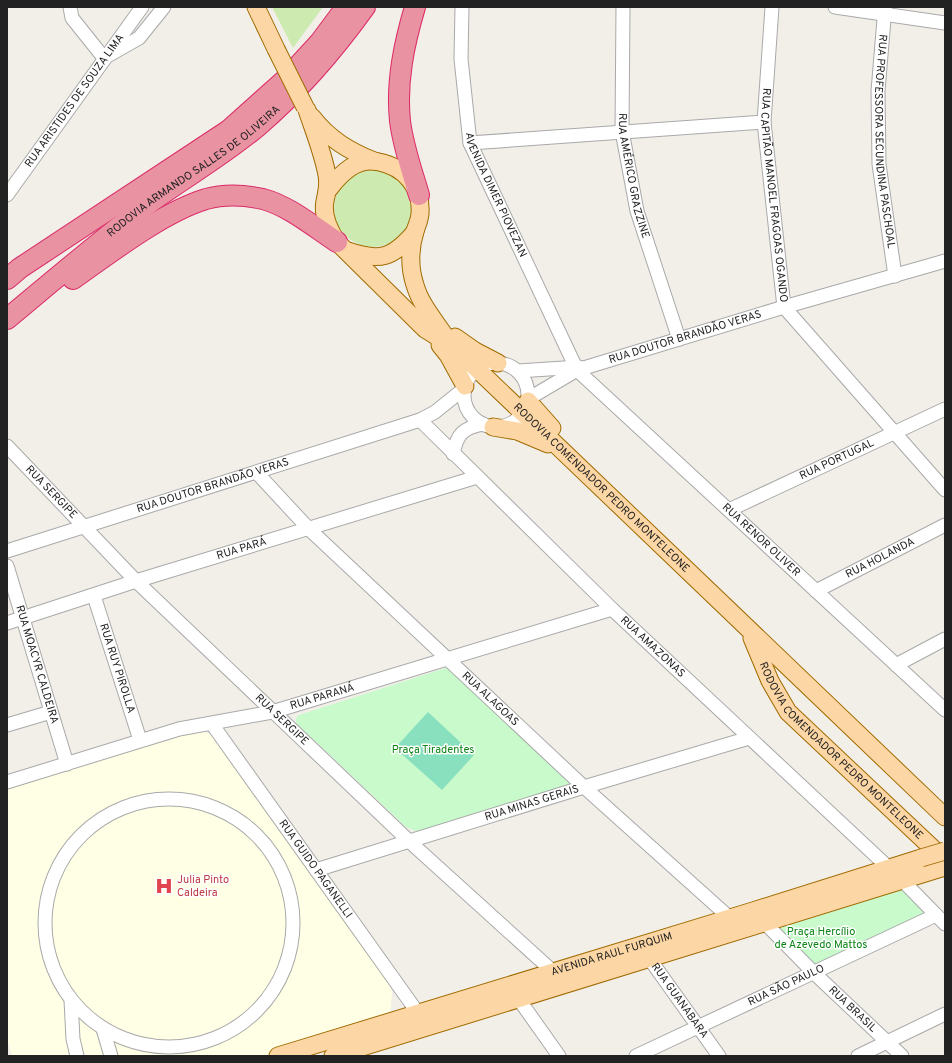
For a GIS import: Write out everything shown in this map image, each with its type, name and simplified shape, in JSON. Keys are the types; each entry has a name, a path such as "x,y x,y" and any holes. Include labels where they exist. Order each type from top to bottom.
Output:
{"highway":[{"path":"249,112 298,52 330,7"},
{"name":"RODOVIA ARMANDO SALLES DE OLIVEIRA","path":"7,279 20,268 229,130 286,78 320,42 346,7"},
{"name":"RODOVIA ARMANDO SALLES DE OLIVEIRA","path":"7,320 90,249 153,201 220,155 258,126 289,98 323,61 365,7"},
{"path":"415,7 402,58 399,89 400,122 419,195"},
{"path":"7,320 67,283 128,241 188,207 206,199 225,196 245,196 264,200 283,207 342,246"}],"main road":[{"name":"RODOVIA COMENDADOR PEDRO MONTELEONE","path":"256,7 306,108 324,161 329,189 325,202 325,216 329,230 342,246 430,324 476,369 526,404 567,456 945,817"},
{"path":"306,108 320,127 336,142 354,153 375,161 389,164 402,171 412,182 419,195"},
{"path":"329,189 340,174 356,164 375,161"},
{"name":"RODOVIA COMENDADOR PEDRO MONTELEONE","path":"419,195 421,214 415,232 411,258 412,272 430,324"},
{"path":"342,246 366,257 385,256 402,247 415,232"},
{"path":"430,324 454,336 470,348 498,363"},
{"path":"430,324 465,387"},
{"path":"526,404 612,498"},
{"path":"488,426 530,435 552,446 567,456"},
{"name":"RODOVIA COMENDADOR PEDRO MONTELEONE","path":"750,632 770,681 788,712 941,866"},
{"name":"AVENIDA RAUL FURQUIM","path":"896,874 921,858 945,852"},
{"name":"AVENIDA RAUL FURQUIM","path":"340,1055 373,1050 513,992 552,972 645,951 896,874 941,866"},
{"name":"AVENIDA RAUL FURQUIM","path":"278,1056 418,1013 513,992 566,984 730,918 758,917"},
{"path":"359,1031 373,1050"},
{"path":"333,1039 340,1055"}],"street":[{"path":"70,7 72,18 104,58 139,38 164,7"},
{"name":"RUA ARISTIDES DE SOUZA LIMA","path":"7,195 142,7"},
{"name":"AVENIDA DIMER PIOVEZAN","path":"462,7 461,59 470,143 580,368"},
{"name":"RUA AMÉRICO GRAZZINE","path":"623,7 622,131 637,211 678,339"},
{"name":"RUA CAPITÃO MANOEL FRAGOAS OGANDO","path":"772,7 764,122 784,307 945,490"},
{"path":"834,7 884,10 945,23"},
{"name":"RUA PROFESSORA SECUNDINA PASCHOAL","path":"884,10 878,91 879,164 895,276"},
{"path":"470,143 764,122"},
{"name":"RUA DOUTOR BRANDÃO VERAS","path":"518,371 580,368 784,307 945,262"},
{"path":"476,369 483,365 498,363 509,365 518,371 525,380 528,390 526,404"},
{"path":"454,454 456,442 468,427 509,424 526,404 580,368"},
{"name":"RUA RENOR OLIVER","path":"580,368 729,510 945,710"},
{"name":"RUA DOUTOR BRANDÃO VERAS","path":"7,551 420,420 435,412 465,387 469,378 476,369"},
{"path":"465,387 464,399 467,409 474,418 488,426"},
{"name":"RUA PORTUGAL","path":"729,510 945,409"},
{"name":"RUA AMAZONAS","path":"420,420 612,609 896,874 940,919"},
{"name":"RUA SERGIPE","path":"7,446 136,581 272,712 410,842 566,984"},
{"name":"RUA ALAGOAS","path":"258,472 309,529 449,658 584,787 730,918"},
{"name":"RUA PARÁ","path":"7,623 94,596 136,581 477,477"},
{"name":"RUA HOLANDA","path":"816,591 945,525"},
{"name":"RUA MOACYR CALDEIRA","path":"7,566 67,764"},
{"name":"RUA RUY PIROLLA","path":"94,596 140,740"},
{"name":"RUA PARANÁ","path":"7,782 179,729 272,712 612,609"},
{"path":"896,665 945,639"},
{"path":"7,725 51,712"},
{"name":"RUA GUIDO PAGANELLI","path":"212,724 418,1013"},
{"name":"RUA MINAS GERAIS","path":"316,870 584,787 749,738"},
{"path":"154,1056 172,1048 228,1033 251,1016 279,980 292,940 293,911 287,883 275,856 246,824 221,809 188,800 136,802 110,812 67,851 53,876 45,905 44,934 62,988 80,1011 103,1029 116,1036 143,1045 172,1048"},
{"name":"RUA BRASIL","path":"758,917 813,972 902,1056"},
{"name":"RUA SÃO PAULO","path":"636,1056 813,972 940,919"},
{"name":"RUA GUANABARA","path":"645,951 719,1056"},
{"path":"513,992 559,1056"},
{"path":"71,1000 73,1039 77,1056"},
{"path":"858,1056 945,1014"},
{"path":"103,1029 111,1056"}],"shaded area":[{"name":"Julia Pinto Caldeira","path":"195,732 205,732 212,735 219,742 389,984 392,992 390,1018 277,1056 12,1056 7,1039 7,788"}],"green space":[{"path":"272,7 323,7 293,48"},
{"path":"373,169 388,172 401,180 409,193 412,208 409,223 401,236 388,244 373,247 358,244 345,236 337,223 334,208 337,193 345,180 358,172"},
{"name":"Praça Tiradentes","path":"452,666 571,781 571,785 567,789 418,832 406,827 296,723 296,718 299,715"},
{"path":"428,712 474,755 442,790 395,748"},
{"name":"Praça Hercílio de Azevedo Mattos","path":"903,888 929,914 815,967 774,929"}],"place":[{"name":"Julia Pinto Caldeira","path":"164,886"}]}
